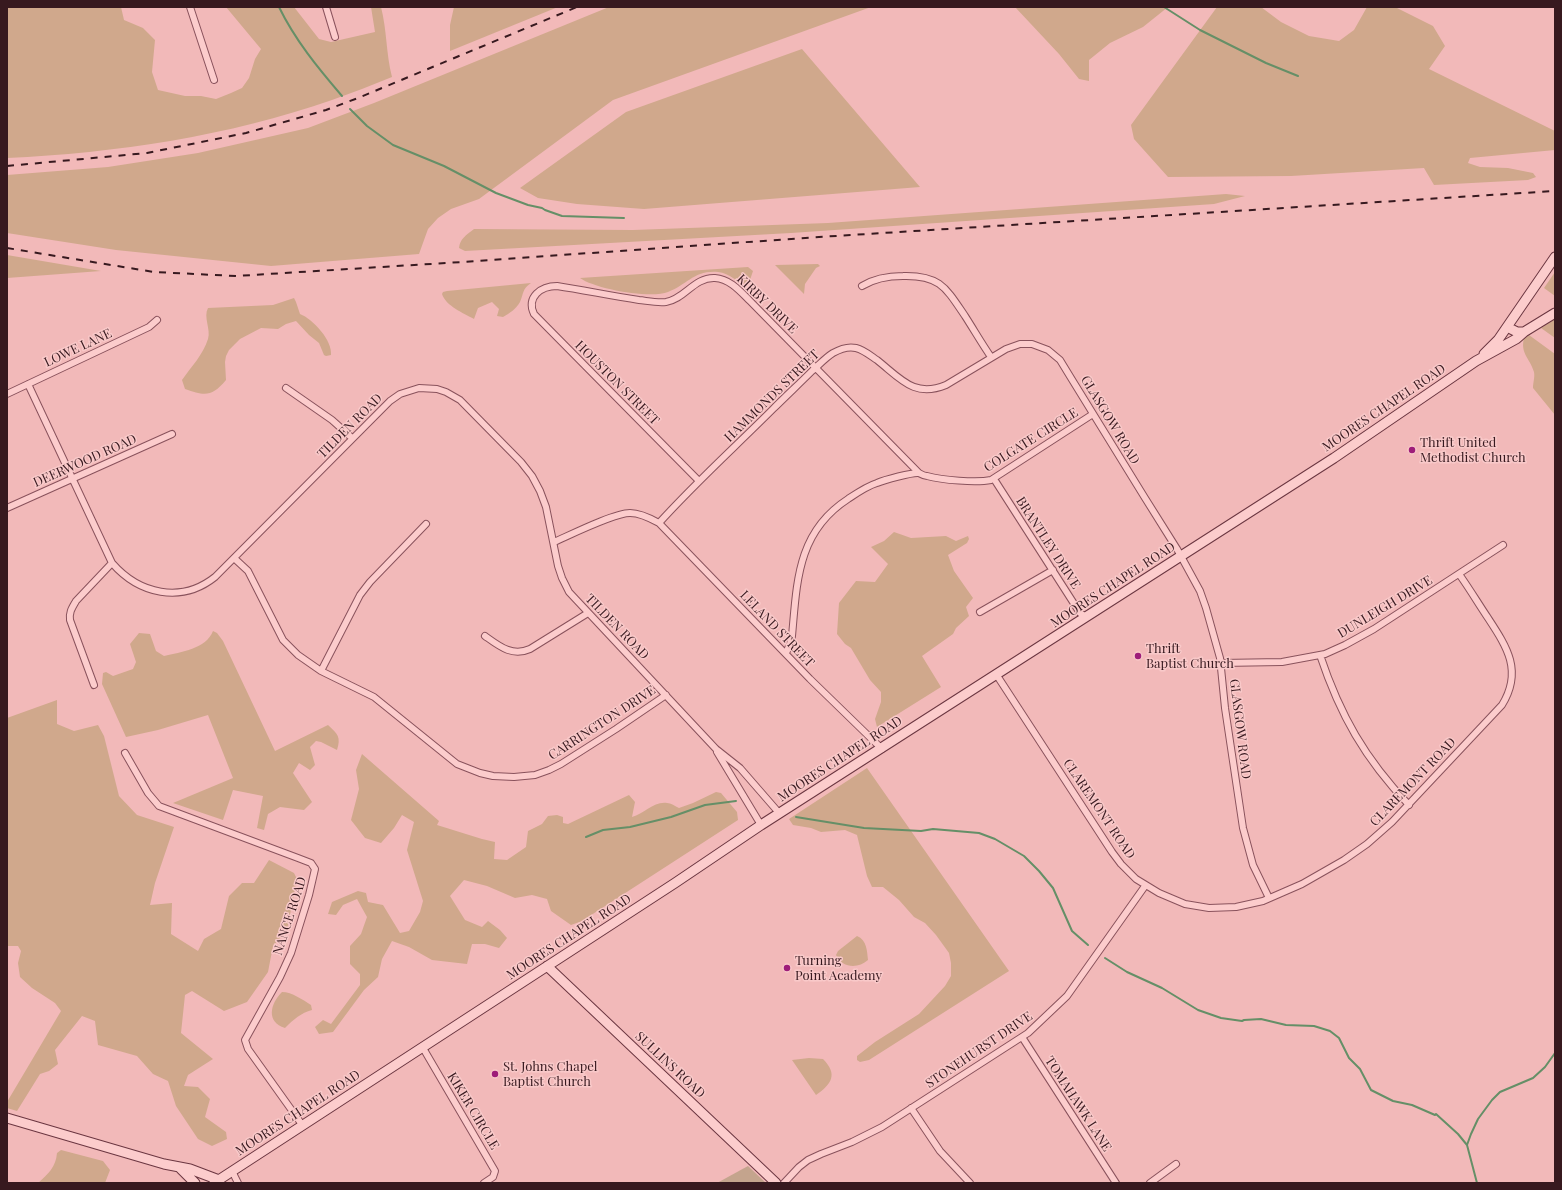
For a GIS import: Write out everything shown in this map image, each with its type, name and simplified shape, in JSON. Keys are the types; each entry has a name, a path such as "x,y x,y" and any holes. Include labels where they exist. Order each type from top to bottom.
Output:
{"main road":[{"path":"1476,361 1492,346 1507,327 1555,257"},
{"path":"1476,361 1516,339 1524,332 1555,313"},
{"path":"1507,327 1518,332 1524,332"},
{"name":"MOORES CHAPEL ROAD","path":"7,1118 180,1168 190,1169 216,1181 423,1048 761,825 882,749 1365,437 1476,361"},
{"name":"SULLINS ROAD","path":"547,966 776,1183"},
{"path":"180,1168 194,1183"}],"street":[{"path":"190,7 214,80"},
{"path":"326,7 335,37"},
{"path":"862,286 877,278 892,276 921,276 937,282 948,291 991,357"},
{"name":"KIRBY DRIVE","path":"534,295 545,287 557,286 616,297 661,303 675,299 695,283 702,280 720,279 730,283 918,472"},
{"name":"HOUSTON STREET","path":"534,295 532,299 532,310 540,320 699,481"},
{"name":"LOWE LANE","path":"7,394 149,327 157,320"},
{"name":"HAMMONDS STREET","path":"659,523 699,481 833,353 847,348 860,349 913,387 930,390 946,385 1006,349 1020,344 1040,346"},
{"name":"GLASGOW ROAD","path":"1040,346 1054,354 1060,360 1182,556 1200,591 1216,640 1221,663 1225,708 1243,828 1253,865 1269,898"},
{"name":"TILDEN ROAD","path":"28,384 112,563 129,580 145,589 159,592 188,591 209,582 385,405 400,394 419,388 428,388 437,389 452,395 521,462 532,476 546,507 558,566 564,583 574,599 716,749 740,768 780,814"},
{"path":"286,388 304,399 332,420 352,438"},
{"name":"COLGATE CIRCLE","path":"918,472 926,476 938,478 980,481 994,479 1093,414"},
{"name":"DEERWOOD ROAD","path":"7,508 172,434"},
{"path":"786,653 792,636 796,589 802,560 810,538 816,528 831,511 859,491 884,480 918,472"},
{"name":"BRANTLEY DRIVE","path":"994,479 1080,613 1086,617"},
{"path":"554,542 626,513 639,514 649,517 659,523"},
{"name":"LELAND STREET","path":"659,523 882,749"},
{"path":"321,671 360,595 370,582 426,524"},
{"name":"DUNLEIGH DRIVE","path":"1221,663 1282,662 1320,655 1360,638 1503,545"},
{"name":"CARRINGTON DRIVE","path":"234,558 248,571 283,640 298,655 321,671 363,690 382,702 457,764 480,773 502,777 520,777 536,774 561,764 666,695"},
{"path":"94,685 70,620 71,608 112,563"},
{"path":"980,612 1053,570"},
{"name":"CLAREMONT ROAD","path":"996,674 1121,864 1145,886 1171,899 1185,904 1209,908 1236,907 1269,898 1302,884 1344,860 1380,833 1409,805 1502,705 1511,683 1511,663 1507,648 1459,574"},
{"path":"485,636 509,652 521,653 530,650 588,613"},
{"path":"1320,655 1334,694 1354,735 1375,766 1409,805"},
{"name":"TILDEN ROAD","path":"716,749 731,777 761,825"},
{"name":"NANCE ROAD","path":"125,753 148,793 159,806 311,863 314,866 315,872 312,885 291,953 280,977 245,1040 248,1049 303,1126"},
{"name":"STONEHURST DRIVE","path":"784,1183 808,1160 869,1134 1022,1037 1042,1021 1067,996 1145,886"},
{"name":"TOMAHAWK LANE","path":"1022,1037 1116,1183"},
{"name":"KIKER CIRCLE","path":"423,1048 495,1171 493,1177 484,1183"},
{"path":"911,1108 940,1151 970,1183"},
{"path":"1150,1183 1176,1164"},
{"path":"232,1171 238,1183"}],"shaded area":[{"path":"7,7 121,7 124,20 143,28 155,40 152,72 158,90 185,96 201,96 216,99 242,88 249,78 255,59 261,49 226,7 294,7 319,39 331,42 375,32 371,7 381,7 392,77 293,113 213,133 131,147 48,156 7,158"},
{"path":"454,7 558,7 450,51 450,25"},
{"path":"609,7 871,7 613,100 479,199 451,209 438,218 428,229 419,254 271,266 116,250 7,233 7,175 108,167 198,153 308,128 374,103"},
{"path":"1015,7 1168,7 1143,27 1110,43 1089,60 1089,81 1079,79 1059,54"},
{"path":"1217,7 1261,7 1281,22 1309,36 1339,41 1354,30 1367,7 1395,7 1433,26 1445,46 1429,69 1555,131 1555,150 1470,158 1468,163 1480,167 1508,168 1533,173 1536,177 1528,180 1434,185 1424,168 1291,176 1168,177 1134,139 1131,125"},
{"path":"802,49 920,187 644,209 577,204 538,198 520,188 626,112"},
{"path":"1226,194 1245,196 1214,204 791,233 465,251 459,248 462,240 474,229 633,230 828,223"},
{"path":"7,255 101,271 7,278"},
{"path":"818,264 820,266 816,268 805,284 804,294 775,265"},
{"path":"748,267 753,271 748,286 726,274 710,272 703,273 675,289 660,294 637,294 623,292 598,286 580,278"},
{"path":"1555,272 1555,296 1544,288"},
{"path":"531,283 525,289 517,307 503,317 497,316 499,309 492,302 478,308 474,319 451,306 442,294 443,292 447,291"},
{"path":"294,298 300,314 316,325 329,343 331,355 324,355 319,343 296,321 286,324 278,329 261,328 240,339 229,350 225,362 226,380 221,386 208,394 185,389 182,380 200,356 208,339 209,331 206,315 208,308 273,305"},
{"path":"1555,319 1555,338 1541,328"},
{"path":"1529,335 1555,354 1555,415 1533,388 1534,372 1523,348 1524,338"},
{"path":"894,532 911,538 946,536 956,541 968,536 969,539 967,543 948,555 954,571 973,598 966,607 969,616 956,628 953,634 922,656 941,687 877,727 875,719 881,702 881,692 870,680 851,648 845,644 837,634 839,603 856,581 875,582 888,564 871,547 884,541"},
{"path":"213,631 217,633 223,641 275,751 328,725 336,733 339,739 337,750 316,741 310,747 315,765 310,770 299,763 293,773 312,802 304,810 280,807 268,814 264,830 257,828 263,796 233,790 223,820 173,803 233,778 208,715 158,730 126,737 102,684 103,673 106,672 113,676 133,669 136,662 130,644 139,633 150,634 156,651 164,656 199,646 210,637"},
{"path":"57,700 57,724 74,731 98,725 104,736 119,796 137,815 174,827 155,883 150,905 172,903 171,934 198,951 204,939 221,929 229,896 242,883 254,883 269,860 294,873 297,879 287,930 273,946 268,972 247,1002 224,1011 192,991 185,995 181,1033 213,1059 188,1075 184,1086 198,1087 210,1099 205,1117 226,1132 227,1139 212,1146 198,1139 176,1106 168,1081 153,1074 137,1056 98,1045 95,1021 82,1016 55,1050 58,1064 49,1071 40,1074 17,1111 7,1108 7,1102 61,1011 55,1003 32,988 20,977 18,963 21,951 18,946 7,946 7,718"},
{"path":"362,754 439,821 437,825 495,842 494,859 507,860 526,847 528,831 542,824 548,816 557,815 563,817 563,823 568,824 629,795 635,802 632,817 658,804 668,803 679,808 716,792 721,793 737,812 738,820 582,921 571,925 551,911 547,899 532,895 515,898 487,886 464,880 450,896 465,920 482,927 488,921 500,930 507,938 499,948 485,944 472,944 467,964 432,960 409,947 392,941 382,959 378,977 364,990 333,1032 319,1034 315,1027 323,1020 331,1024 360,985 360,974 350,964 350,946 361,934 367,917 357,899 343,905 336,915 328,914 332,902 358,891 366,893 368,902 383,905 400,933 409,931 420,912 423,901 407,850 414,822 402,815 394,828 381,843 365,838 351,820 359,789 356,770"},
{"path":"867,768 1009,971 869,1060 860,1062 857,1060 857,1056 875,1042 919,1014 945,986 951,976 949,953 936,935 925,923 914,917 899,900 883,887 872,887 867,876 857,835 845,830 821,832 811,828 793,825 789,819"},
{"path":"857,936 865,943 868,960 860,965 846,965 842,963 836,955 838,951"},
{"path":"282,992 290,993 311,1005 312,1010 298,1017 285,1028 275,1022 272,1012 275,1002"},
{"path":"809,1058 823,1059 828,1064 832,1074 826,1087 816,1095 792,1060"},
{"path":"61,1150 103,1161 110,1170 105,1183 38,1183 51,1170 57,1153"},
{"path":"748,1166 766,1183 717,1183"}],"waterway":[{"path":"279,7 292,31 342,96"},
{"path":"1164,7 1200,30 1266,63 1298,76"},
{"path":"350,109 367,126 393,145 444,166 496,193 562,216 624,218"},
{"path":"586,837 603,830 630,827 671,817 705,805 736,801"},
{"path":"796,817 864,828 921,831 933,829 979,833 995,839 1024,856 1039,871 1053,888 1072,931 1088,945"},
{"path":"1105,958 1127,972 1162,988 1198,1010 1221,1018 1242,1021 1261,1019 1286,1025 1314,1026 1330,1031 1339,1038 1349,1058 1360,1069 1371,1090 1393,1101 1412,1105 1435,1115 1436,1114 1458,1134 1467,1145 1477,1183"},
{"path":"1467,1145 1478,1119 1492,1100 1500,1092 1533,1078 1545,1067 1555,1053"}],"railway":[{"path":"7,166 147,153 246,133 326,110 358,98 577,7"},
{"path":"7,248 154,272 236,276 819,237 1555,191"}],"place":[{"name":"Thrift United Methodist Church","path":"1412,450"},
{"name":"Thrift Baptist Church","path":"1138,656"},
{"name":"Turning Point Academy","path":"787,968"},
{"name":"St. Johns Chapel Baptist Church","path":"495,1074"}]}
